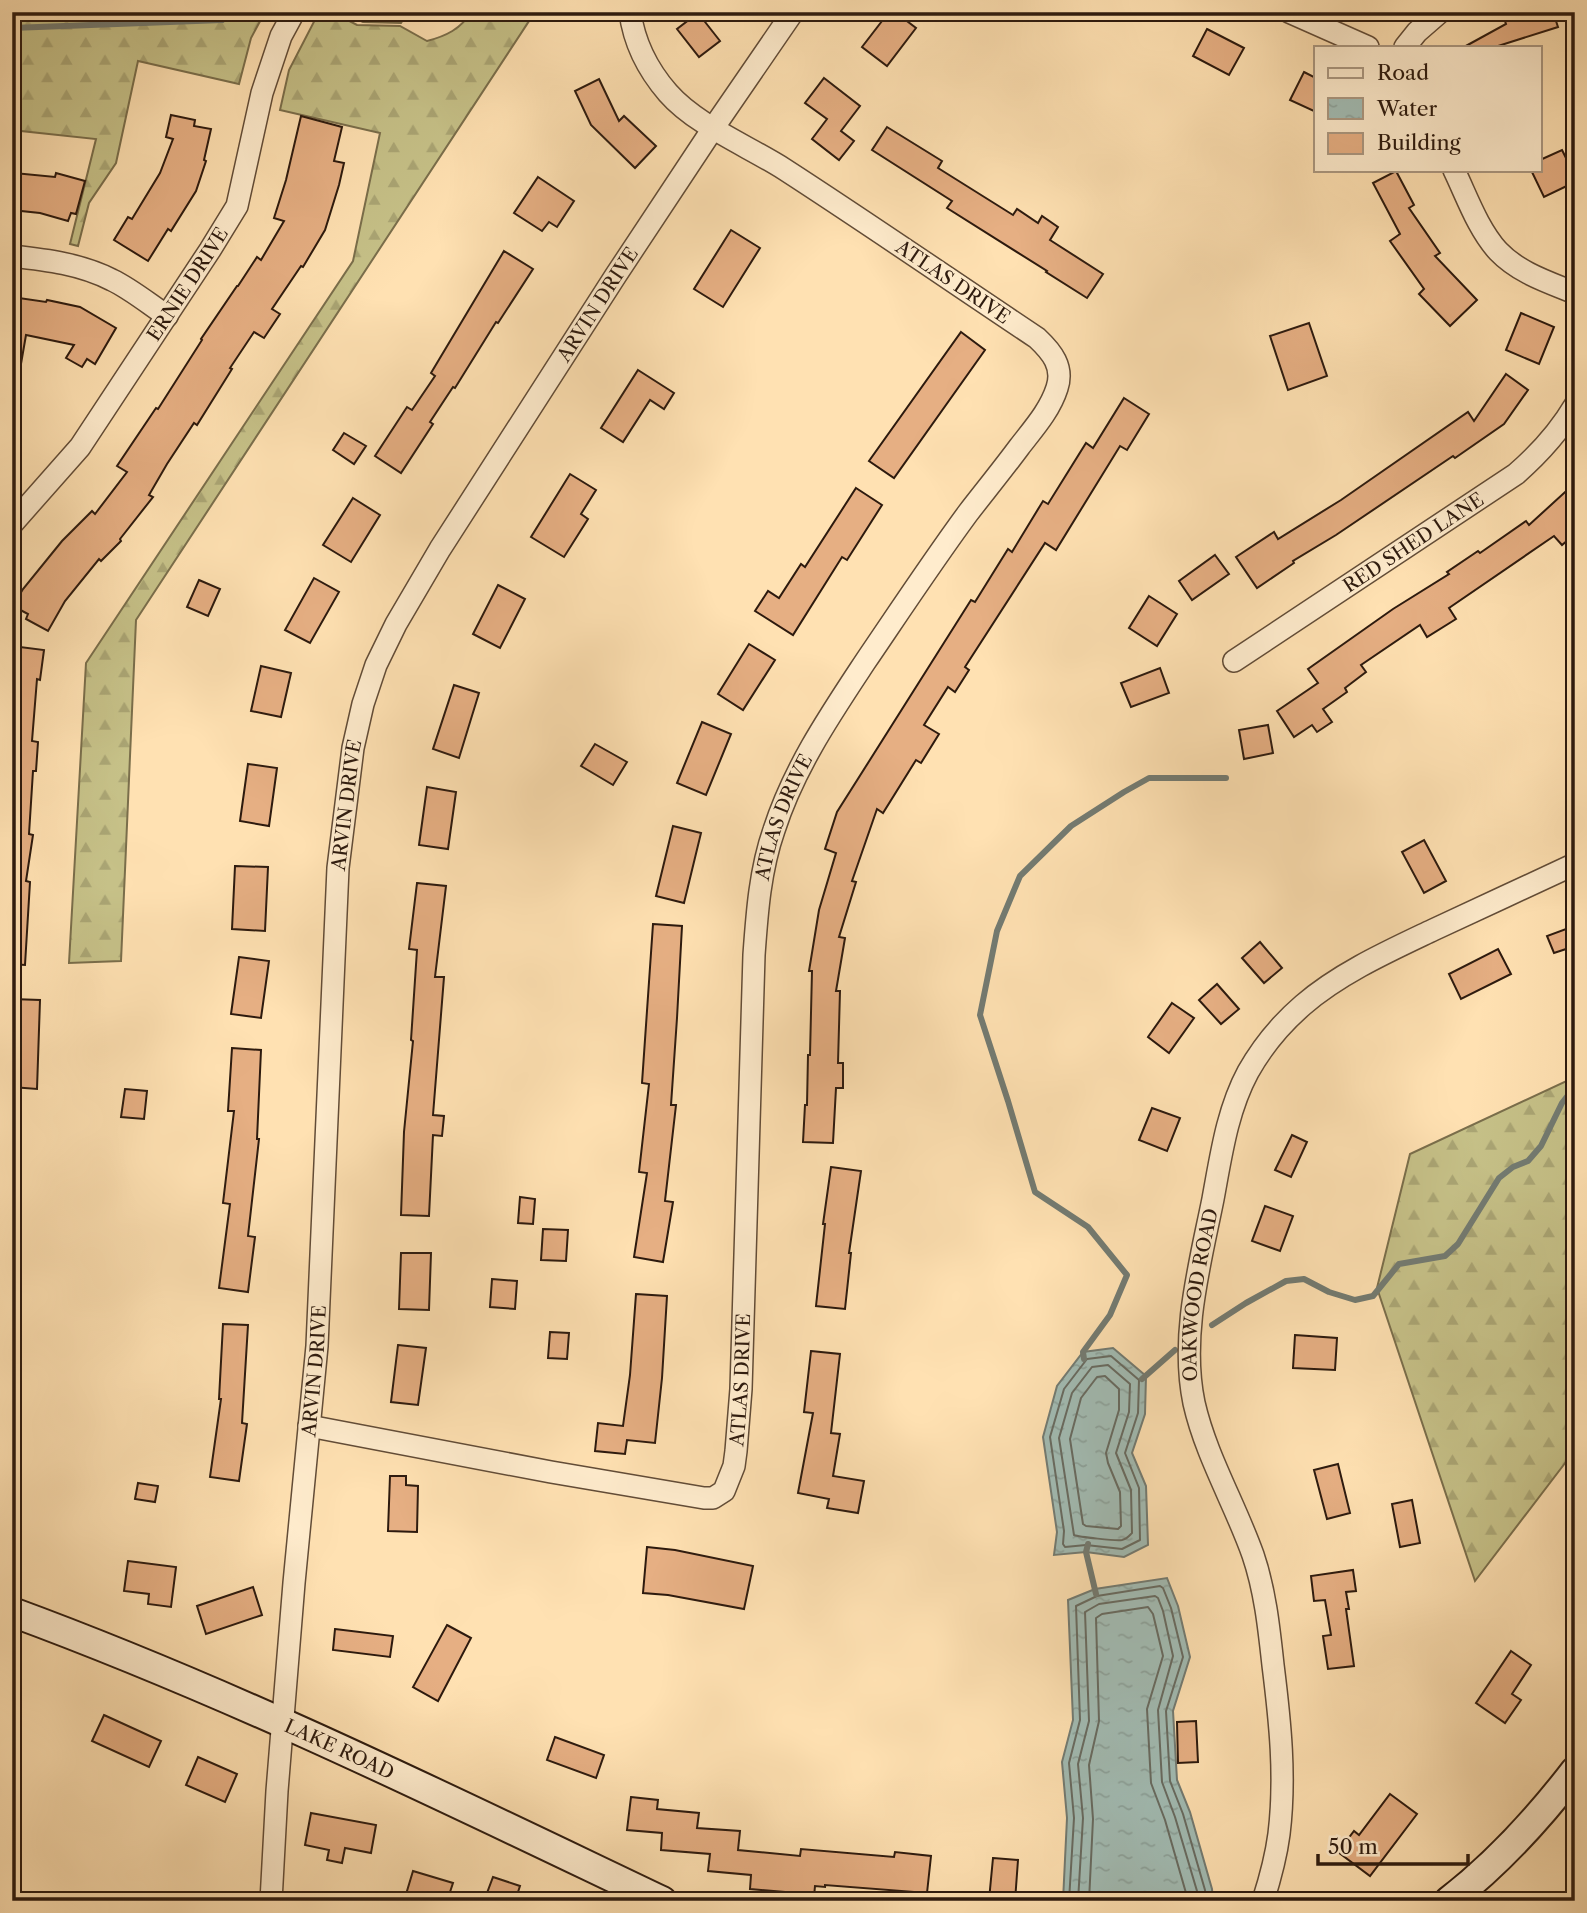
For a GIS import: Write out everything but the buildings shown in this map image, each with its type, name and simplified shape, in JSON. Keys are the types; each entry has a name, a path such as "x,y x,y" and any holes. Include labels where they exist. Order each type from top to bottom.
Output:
{"street":[{"name":"ERNIE DRIVE","path":"12,524 79,447 211,250 237,206 262,93 281,36 294,12"},
{"name":"ATLAS DRIVE","path":"309,1426 704,1498 713,1498 724,1491 734,1466 741,1389 754,955 763,871 773,832 788,792 830,714 915,587 1037,425 1052,402 1058,385 1059,369 1051,350 1037,338 782,168 714,128 669,94 641,52 630,12"},
{"name":"ARVIN DRIVE","path":"271,1901 283,1722 317,1346 338,868 353,748 363,704 376,665 396,624 440,549 616,275 793,12"},
{"path":"1289,12 1365,46"},
{"path":"1406,46 1440,12"},
{"path":"1455,172 1483,230 1499,251 1536,278 1575,293"},
{"path":"12,256 51,260 88,269 114,281 167,316"},
{"name":"RED SHED LANE","path":"1234,661 1516,474 1541,452 1575,405"},
{"name":"OAKWOOD ROAD","path":"1264,1901 1279,1837 1282,1790 1281,1732 1268,1621 1261,1582 1252,1553 1205,1438 1194,1402 1191,1379 1190,1336 1195,1295 1225,1137 1233,1109 1248,1072 1266,1044 1280,1026 1326,988 1397,947 1575,864"},
{"name":"LAKE ROAD","path":"12,1612 283,1722 662,1901"},
{"path":"1449,1901 1487,1870 1517,1840 1575,1771"}],"green space":[{"path":"12,12 265,12 251,38 239,84 138,61 116,163 89,203 78,246 70,244 96,139 12,130"},
{"path":"319,12 332,12 357,25 400,26 427,41 452,31 463,23 471,12 535,12 136,620 121,961 69,963 86,663 353,261 380,133 280,110 289,70"},
{"path":"341,12 404,12 406,15 401,23 363,22"},
{"path":"1575,1077 1575,1450 1475,1581 1377,1288 1410,1154"}],"water":[{"path":"1113,1348 1146,1376 1145,1414 1132,1453 1146,1486 1148,1545 1124,1557 1086,1552 1054,1555 1057,1532 1043,1437 1057,1386 1083,1352"},
{"path":"1167,1578 1178,1606 1190,1657 1173,1711 1177,1780 1190,1812 1213,1901 1063,1901 1067,1818 1062,1762 1073,1720 1068,1600 1095,1589"}],"waterway":[{"path":"12,28 222,20"},
{"path":"1084,1359 1083,1352 1110,1315 1127,1275 1088,1227 1035,1192 980,1015 997,931 1020,876 1071,826 1149,778 1226,778"},
{"path":"1212,1325 1286,1281 1304,1279 1329,1292 1355,1300 1373,1296 1399,1264 1445,1256 1458,1244 1499,1178 1513,1167 1528,1161 1541,1146 1562,1103 1575,1091"},
{"path":"1142,1379 1175,1350"},
{"path":"1088,1544 1086,1552 1096,1594"}]}
